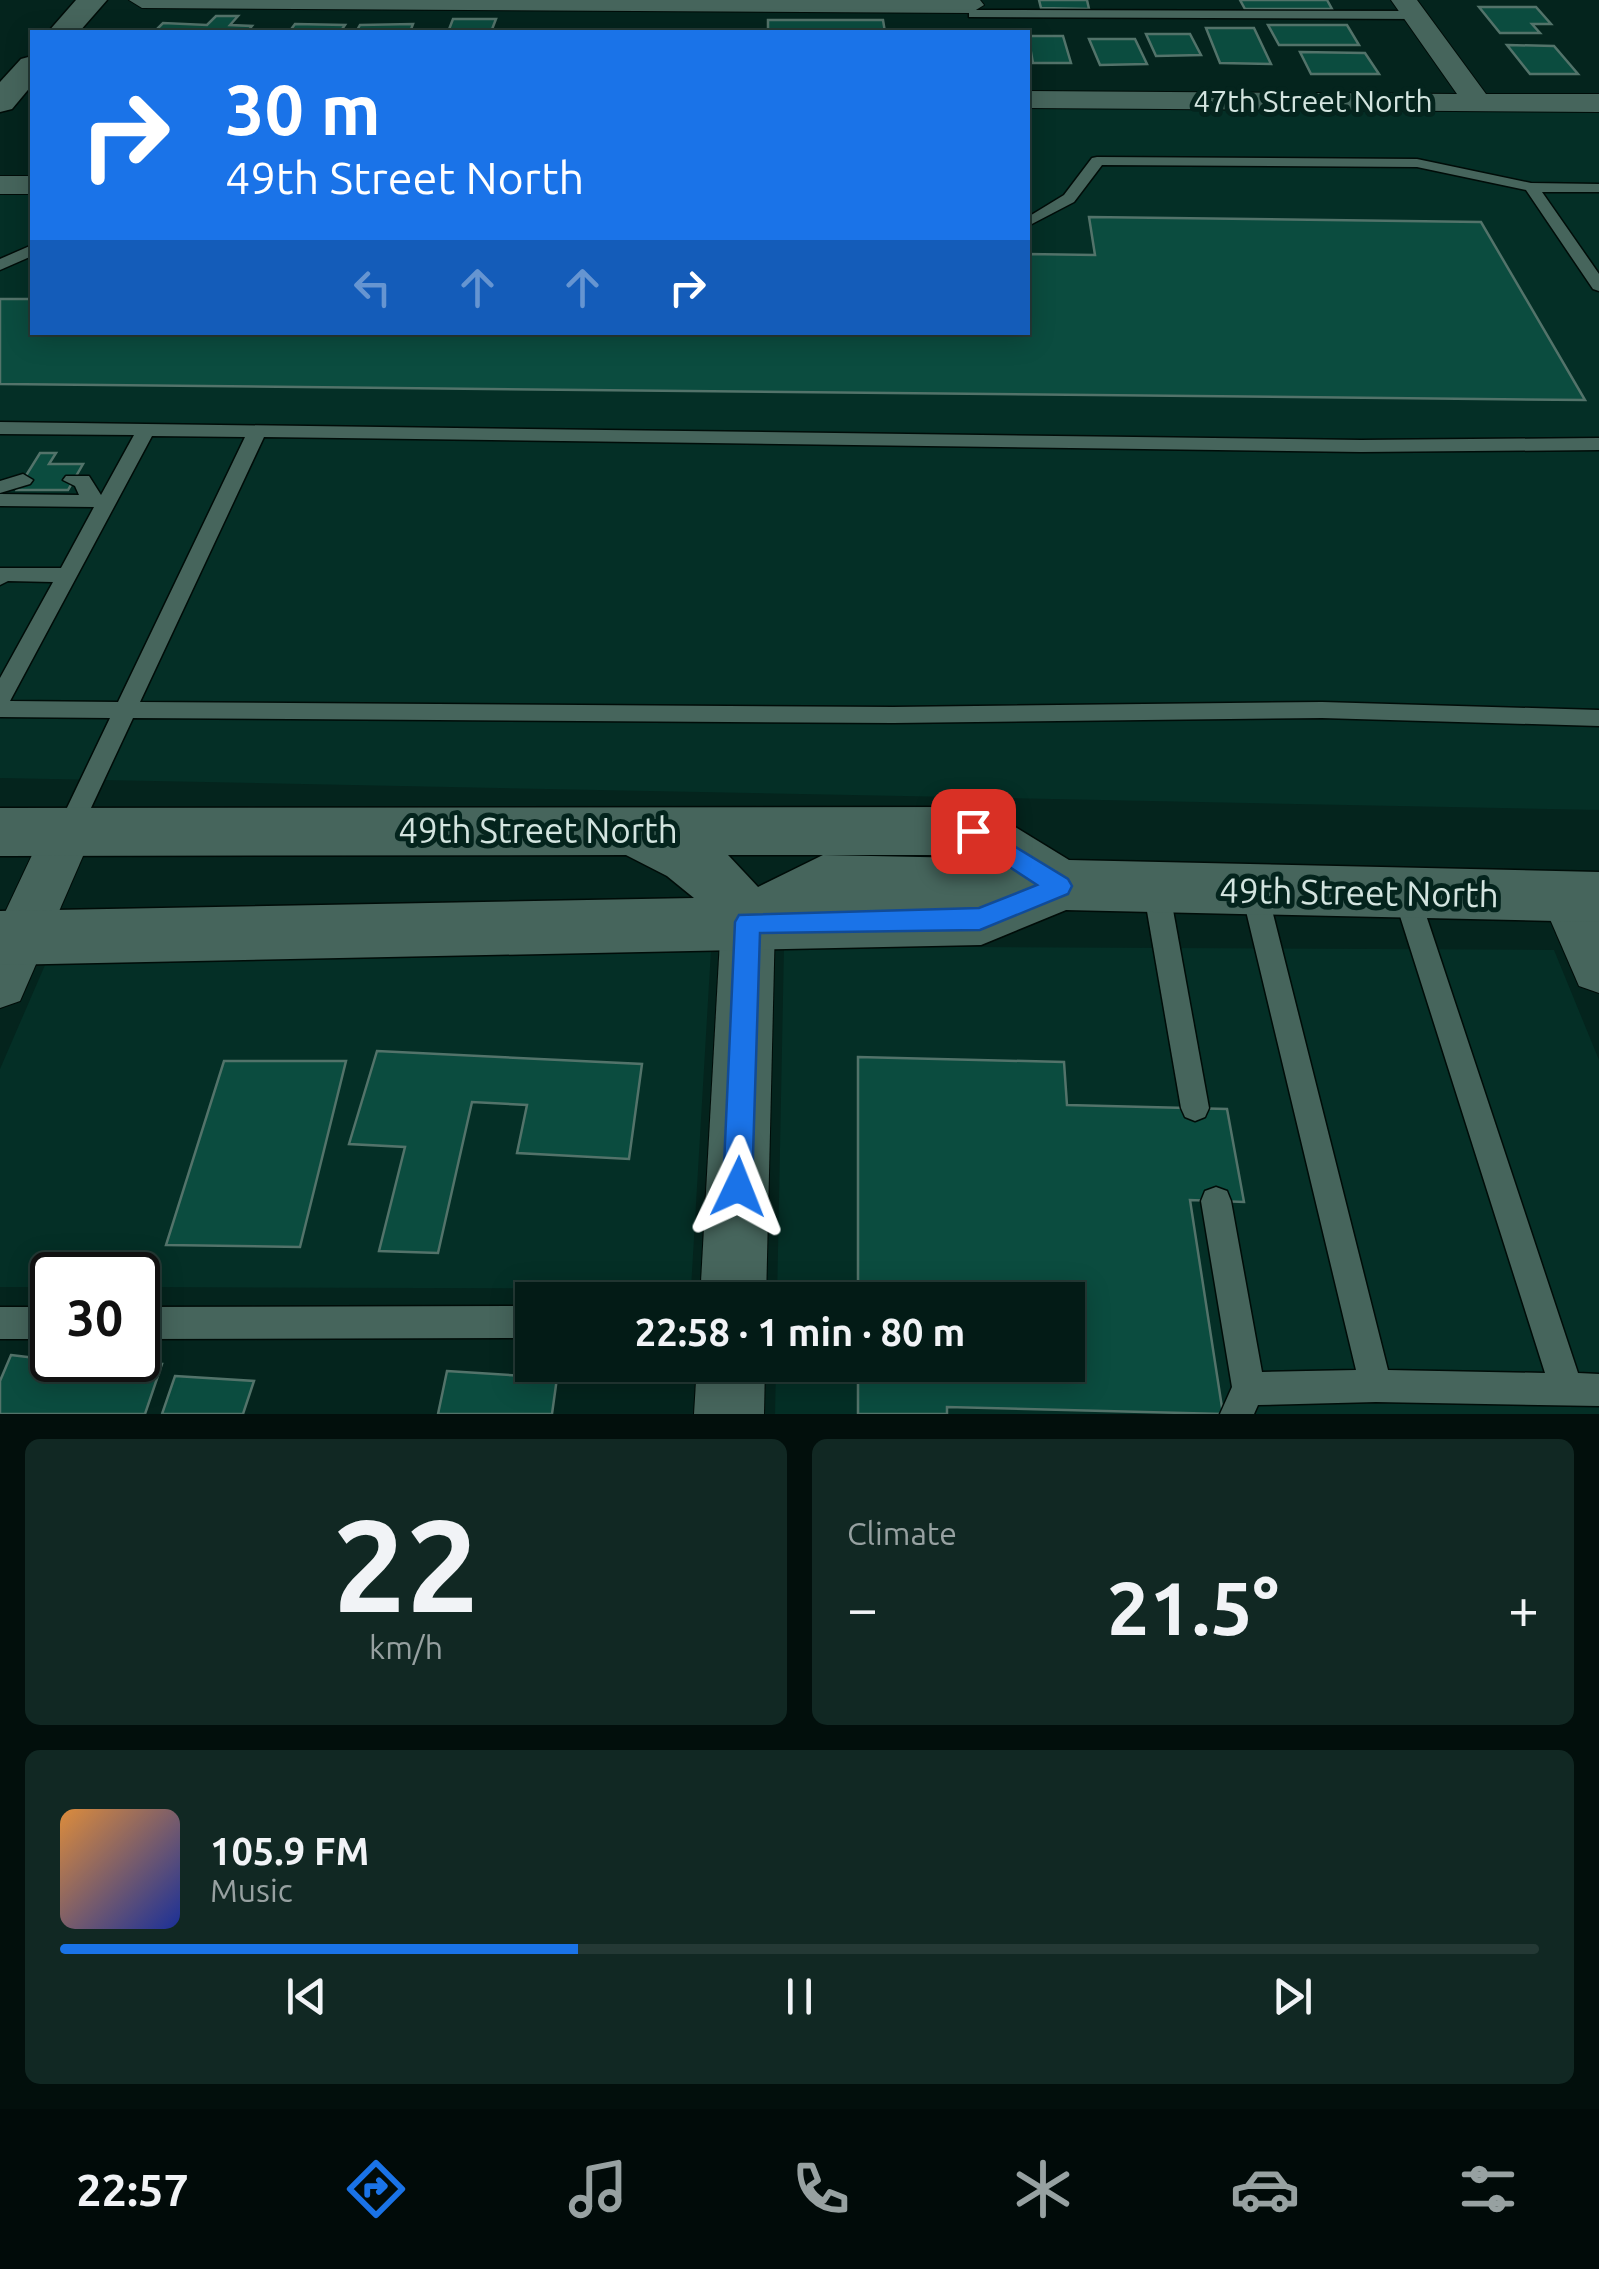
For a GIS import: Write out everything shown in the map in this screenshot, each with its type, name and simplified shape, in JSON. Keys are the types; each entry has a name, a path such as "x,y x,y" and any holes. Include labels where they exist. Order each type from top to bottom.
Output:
{"main road":[{"path":"64,30 92,0"},
{"path":"0,102 30,68"},
{"path":"628,830 682,852 719,880 748,922"},
{"name":"49th Street North","path":"0,832 973,831 1060,886"},
{"name":"49th Street North","path":"7,954 748,922 980,919 1060,886 1583,897"}],"street":[{"path":"142,0 973,13"},
{"path":"1409,8 1477,102"},
{"name":"47th Street North","path":"1030,100 1599,103"},
{"path":"0,185 30,185"},
{"path":"7,954 67,833"},
{"path":"1583,897 1599,970"},
{"path":"734,1282 748,922"},
{"path":"729,1414 730,1382"}],"lane":[{"path":"1186,0 1193,15"},
{"path":"973,13 1193,15 1409,8"},
{"path":"1030,221 1048,214 1084,188 1096,161 1417,162 1530,187 1599,188"},
{"path":"1530,187 1599,286"},
{"path":"0,264 30,251"},
{"path":"0,428 1378,446 1599,444"},
{"path":"0,698 67,575 99,501 146,430"},
{"path":"67,833 256,432"},
{"path":"0,487 23,480"},
{"path":"73,480 82,480 99,501"},
{"path":"0,500 99,501"},
{"path":"1,575 67,575"},
{"path":"0,708 893,715 1322,710 1599,718"},
{"path":"1156,888 1195,1108"},
{"path":"1254,890 1376,1386"},
{"path":"1216,1202 1242,1401 1376,1386 1583,1390 1406,894"},
{"path":"160,1323 515,1322"},
{"path":"0,1324 30,1323"}],"shaded area":[{"path":"1030,107 1599,111 1599,810 0,778 0,194 30,194 30,335 1030,335"},
{"path":"784,946 1554,950 1599,1060 1599,1414 775,1414 776,1382 1085,1382 1085,1282 777,1282"},
{"path":"711,950 691,1282 515,1282 515,1288 160,1287 160,1252 30,1252 30,1287 0,1287 0,1069 45,965"}],"building":[{"path":"1039,0 1087,0 1089,9 1041,8"},
{"path":"1240,0 1327,0 1332,9 1245,9"},
{"path":"1479,7 1536,7 1551,24 1532,24 1540,33 1500,33"},
{"path":"216,16 238,16 230,25 252,26 249,30 156,30 163,23 207,25"},
{"path":"453,19 496,19 492,30 449,30"},
{"path":"768,20 883,20 885,30 768,30"},
{"path":"295,24 345,25 341,30 290,30"},
{"path":"413,24 411,30 357,30 360,25"},
{"path":"1268,25 1347,25 1359,45 1279,45"},
{"path":"1206,28 1254,28 1271,64 1220,63"},
{"path":"1146,34 1190,34 1201,55 1156,56"},
{"path":"1030,36 1063,36 1071,63 1033,63"},
{"path":"1089,39 1135,39 1147,64 1100,65"},
{"path":"1507,45 1554,46 1578,74 1530,74"},
{"path":"1300,52 1365,53 1379,74 1311,74"},
{"path":"1089,217 1481,222 1585,400 0,384 0,299 30,299 30,335 1030,335 1030,254 1095,255"},
{"path":"40,453 56,453 49,464 83,464 68,490 17,490"},
{"path":"377,1051 642,1064 629,1159 517,1153 527,1105 472,1102 438,1253 379,1251 405,1147 349,1144"},
{"path":"858,1057 1064,1062 1067,1105 1227,1109 1244,1202 1190,1200 1223,1414 947,1407 947,1414 858,1414 858,1382 1085,1382 1085,1282 858,1282"},
{"path":"224,1061 346,1061 300,1247 166,1245"},
{"path":"11,1355 30,1357 30,1382 156,1382 145,1414 0,1414 0,1381"},
{"path":"447,1371 515,1375 515,1382 556,1382 552,1414 438,1414"},
{"path":"175,1376 254,1381 243,1414 162,1414"}],"route":[{"path":"738,1187 748,922 980,919 1060,886 973,831"}]}
